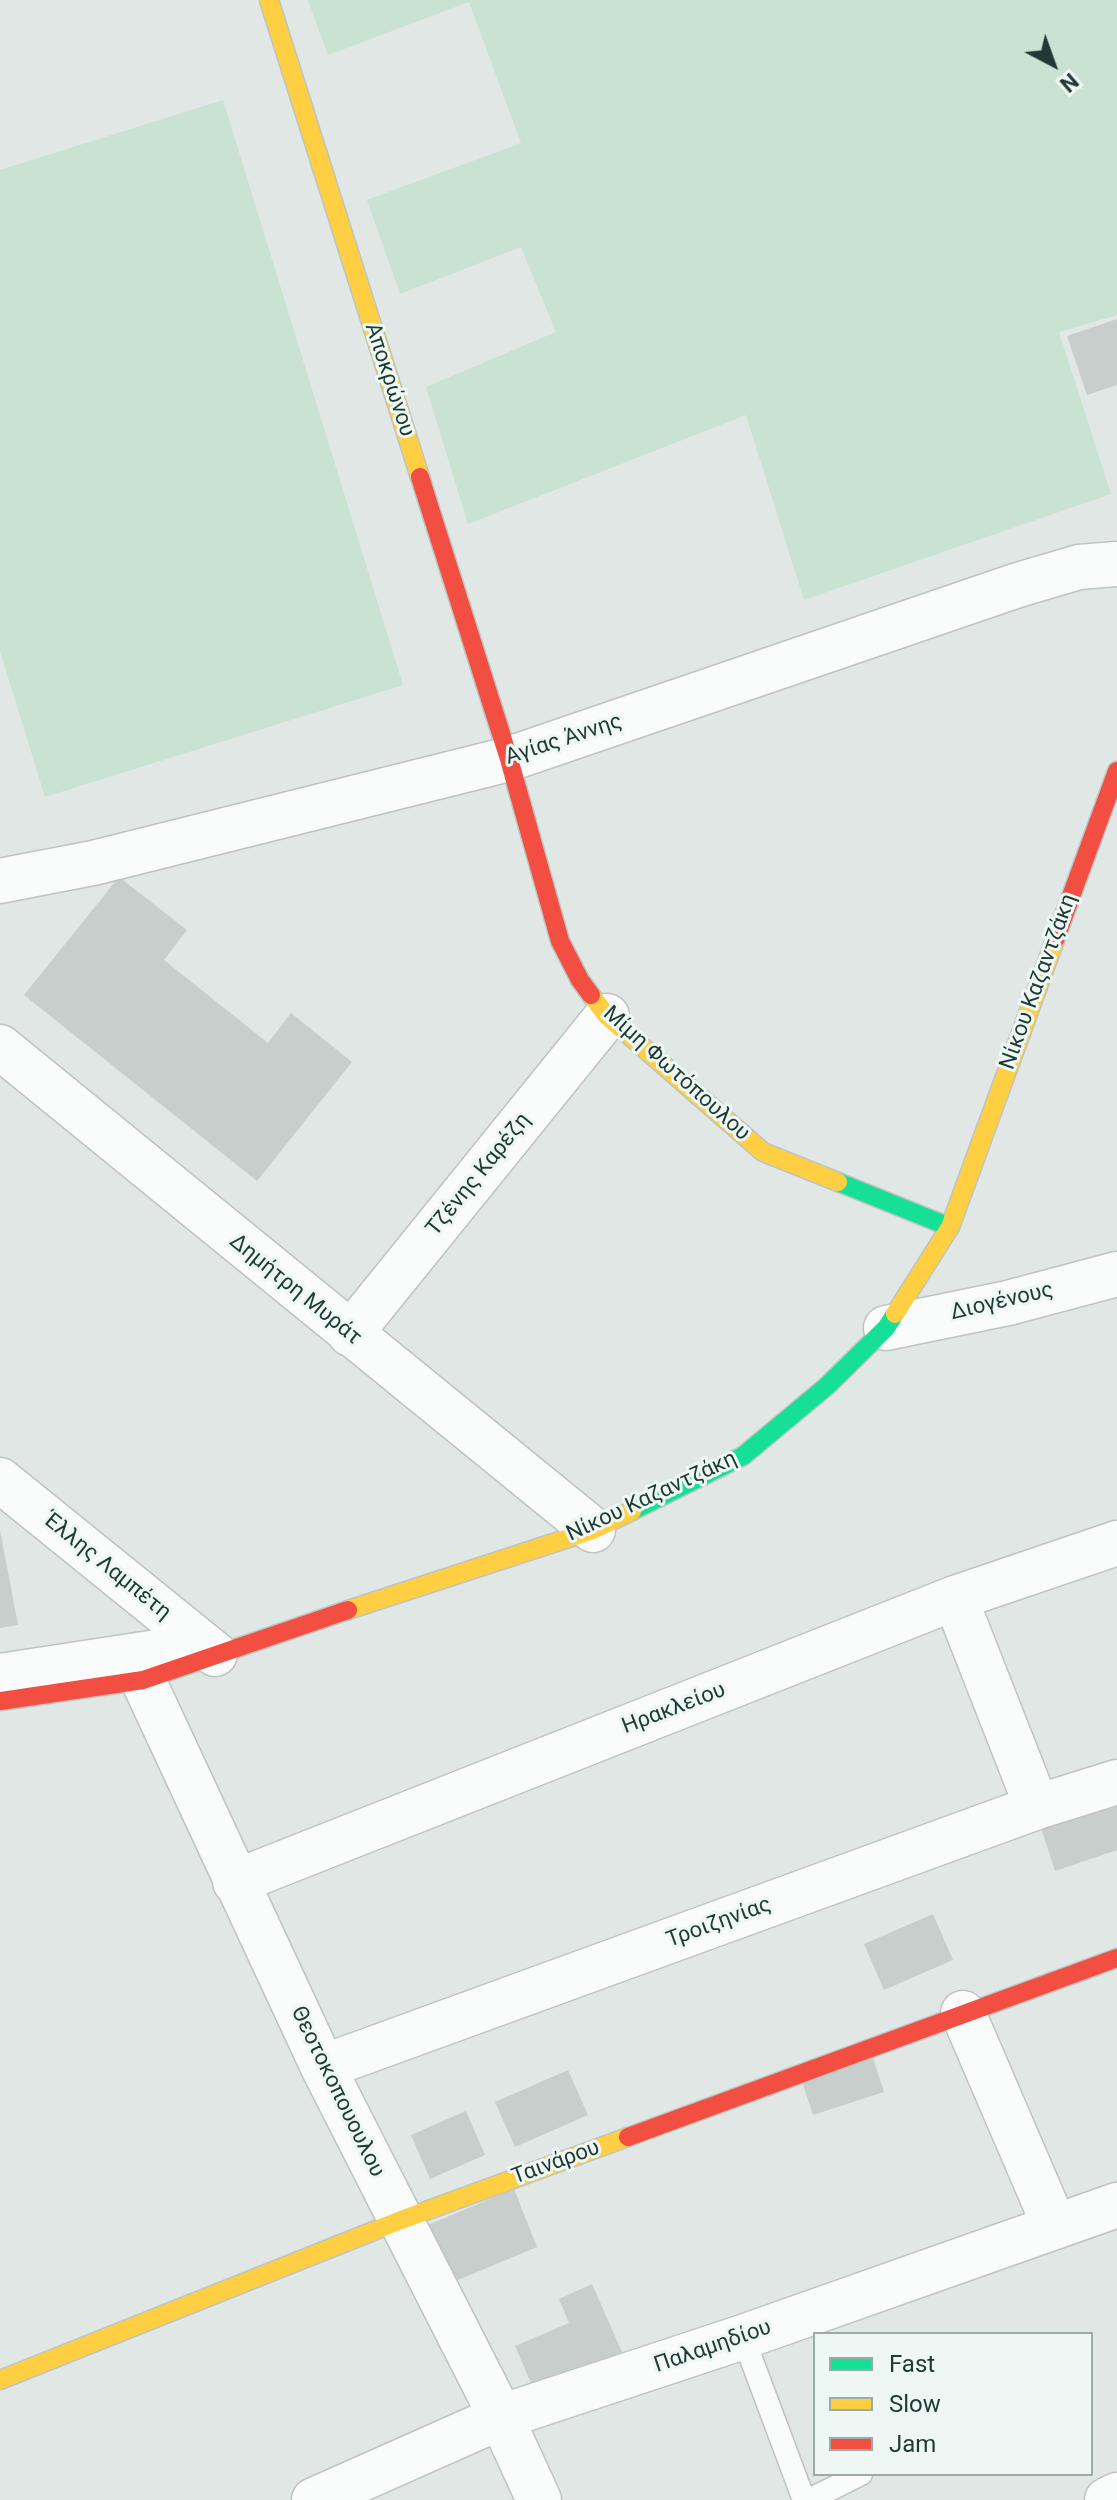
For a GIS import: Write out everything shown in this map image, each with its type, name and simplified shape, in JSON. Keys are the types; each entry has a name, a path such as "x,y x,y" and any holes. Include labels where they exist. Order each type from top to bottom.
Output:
{"street":[{"name":"Αποκρώνου","path":"269,0 509,759"},
{"name":"Αγίας Άννης","path":"0,881 123,855 509,759 1018,585 1079,567 1117,564"},
{"name":"Μίμη Φωτόπουλου","path":"509,759 560,941 580,980 607,1016 763,1152 950,1227"},
{"name":"Νίκου Καζαντζάκη","path":"0,1701 143,1680 593,1530 743,1456 827,1386 886,1328 950,1227 1117,771"},
{"name":"Τζένης Καρέζη","path":"350,1334 607,1016"},
{"name":"Δημήτρη Μυράτ","path":"0,1047 593,1530"},
{"name":"Διογένους","path":"886,1328 1008,1303 1117,1274"},
{"name":"Έλλης Λαμπέτη","path":"0,1480 215,1654"},
{"name":"Ηρακλείου","path":"235,1882 955,1598 1117,1543"},
{"path":"955,1598 1037,1807"},
{"name":"Νίκου Καζαντζάκη","path":"0,1676 157,1652 215,1654"},
{"name":"Θεοτοκοπουουλου","path":"143,1680 323,2067 501,2417 539,2500"},
{"name":"Τροιζηνίας","path":"323,2067 1037,1807 1117,1782"},
{"name":"Ταινάρου","path":"0,2380 401,2220 1117,1958"},
{"path":"963,2013 1055,2227"},
{"name":"Παλαμηδίου","path":"314,2500 501,2417 743,2337 1117,2205"},
{"path":"1107,2500 1117,2495"}],"lane":[{"path":"743,2337 807,2500 857,2476"}],"green space":[{"path":"308,0 1117,0 1117,315 1059,332 1111,494 804,600 746,415 468,524 426,387 556,332 521,247 400,294 367,200 521,143 469,2 328,55"},
{"path":"223,100 403,685 45,797 0,651 0,170"}],"building":[{"path":"1117,319 1117,385 1087,395 1067,336"},
{"path":"119,877 187,930 164,960 268,1043 291,1013 352,1062 257,1181 24,995"},
{"path":"0,1530 18,1625 0,1628"},
{"path":"1117,1802 1117,1850 1055,1871 1041,1828"},
{"path":"933,1914 953,1960 884,1990 864,1944"},
{"path":"871,2052 884,2092 813,2115 800,2075"},
{"path":"568,2070 588,2115 515,2147 495,2102"},
{"path":"466,2111 485,2155 430,2179 411,2135"},
{"path":"514,2189 537,2247 446,2285 423,2227"},
{"path":"592,2284 622,2352 534,2390 515,2346 569,2323 559,2299"}],"traffic: fast":[{"path":"838,1182 950,1227"},
{"path":"632,1511 743,1456 827,1386 886,1328 895,1314"}],"traffic: slow":[{"path":"269,0 420,477"},
{"path":"895,1314 950,1227 1055,940"},
{"path":"591,995 607,1016 763,1152 838,1182"},
{"path":"348,1610 593,1530 632,1511"},
{"path":"0,2380 401,2220 628,2137"}],"traffic: jam":[{"path":"420,477 509,759 560,941 591,995"},
{"path":"1055,940 1117,771"},
{"path":"0,1701 143,1680 348,1610"},
{"path":"628,2137 1117,1958"}]}
